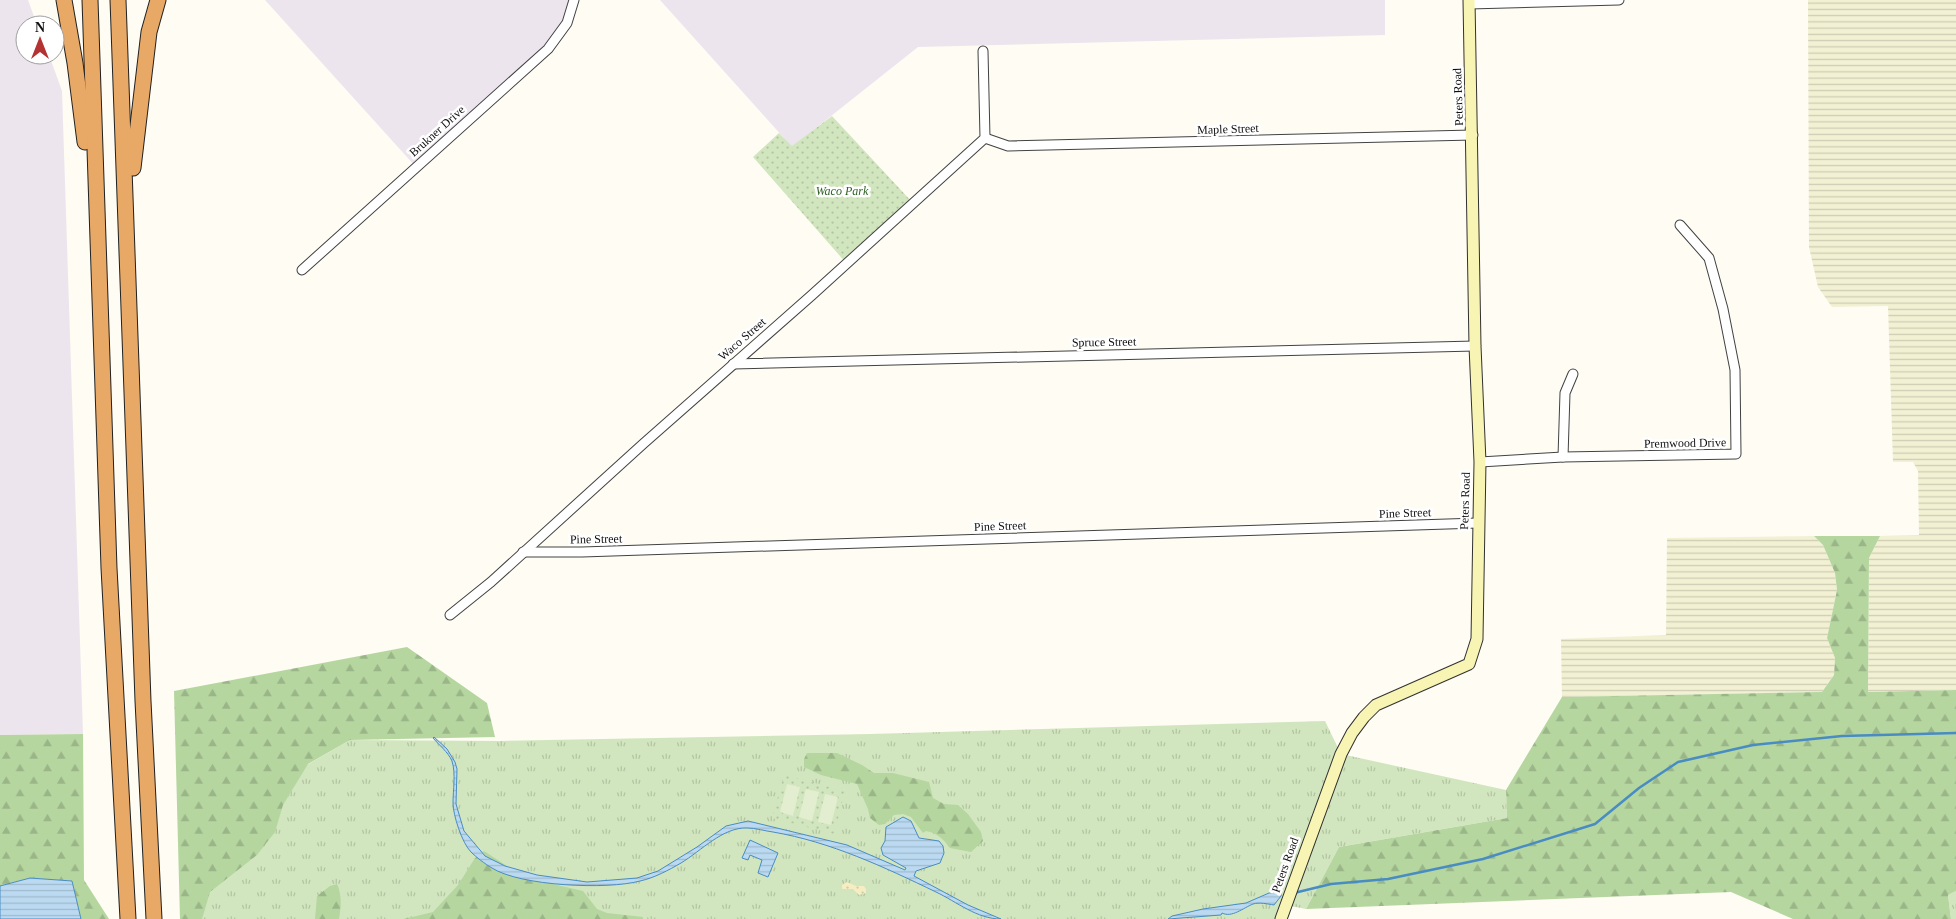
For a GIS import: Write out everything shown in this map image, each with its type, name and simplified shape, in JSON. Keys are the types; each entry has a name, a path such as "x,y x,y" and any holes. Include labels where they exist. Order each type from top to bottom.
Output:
{"highway":[{"path":"64,0 75,63 97,233"},
{"path":"90,0 109,568 128,919"},
{"path":"118,0 143,701 154,919"},
{"path":"127,232 134,152 149,32 158,0"}],"street":[{"name":"Brukner Drive","path":"302,270 548,49 567,23 574,0"},
{"path":"1469,2 1619,0"},
{"name":"Peters Road","path":"1281,919 1341,754 1352,733 1376,705 1469,664 1477,639 1480,462 1475,346 1473,135 1469,2"},
{"path":"983,51 985,138"},
{"name":"Maple Street","path":"985,138 1008,146 1473,135"},
{"name":"Waco Street","path":"450,615 812,295 985,138"},
{"name":"Premwood Drive","path":"1480,462 1563,457 1736,454 1735,370 1722,309 1709,258 1680,225"},
{"name":"Spruce Street","path":"733,364 1475,346"},
{"path":"1563,457 1564,393 1573,374"},
{"name":"Pine Street","path":"523,552 582,552 1478,523"}],"shaded area":[{"path":"0,0 28,0 33,15 15,15 15,65 53,65 62,91 83,734 0,735"},
{"path":"265,0 574,0 567,23 548,49 416,167"},
{"path":"660,0 1385,0 1385,35 918,47 792,147"}],"green space":[{"path":"1808,0 1956,0 1956,690 1868,692 1869,558 1880,536 1919,535 1918,471 1913,462 1893,462 1888,306 1832,307 1818,287 1809,247"},
{"name":"Waco Park","path":"832,116 913,203 847,264 753,157 779,133 792,146"},
{"path":"1814,536 1823,545 1835,573 1837,590 1827,638 1835,658 1834,675 1822,692 1562,697 1561,639 1666,635 1667,538"},
{"path":"1814,536 1880,536 1869,558 1868,692 1956,690 1956,891 1948,895 1951,919 1793,919 1731,892 1306,909 1339,847 1507,818 1506,790 1562,697 1822,692 1834,675 1835,658 1827,638 1837,590 1835,573 1823,545"},
{"path":"407,647 487,703 495,737 350,740 308,764 283,805 275,832 257,855 210,892 202,919 180,919 174,691"},
{"path":"1325,721 1341,754 1506,790 1507,818 1339,847 1306,909 1286,905 1281,919 195,919 236,806 350,740 500,741 871,734"},
{"path":"83,734 84,880 109,919 81,919 72,881 30,878 0,886 0,735"},
{"path":"807,753 837,753 874,773 893,773 929,782 933,798 944,804 958,805 968,814 981,832 983,841 971,852 950,848 937,835 926,831 923,833 911,817 903,814 894,815 885,824 879,825 870,818 857,784 821,775 804,767 804,759"},
{"path":"784,775 845,791 834,834 772,818"},
{"path":"787,784 800,787 793,816 780,812"},
{"path":"806,789 819,792 812,821 799,817"},
{"path":"825,794 838,797 831,825 818,822"},
{"path":"484,851 507,866 536,880 583,891 597,909 607,913 643,917 643,919 404,919 433,912 458,885 475,858"},
{"path":"337,884 341,901 339,919 315,919 317,896 330,886"},
{"path":"1956,891 1956,919 1951,919 1948,895"}],"sand":[{"path":"847,882 856,886 864,886 866,893 859,895 853,889 842,889 842,885"}],"water":[{"path":"434,737 447,749 455,762 457,769 456,804 464,831 485,856 505,866 537,875 587,882 637,878 658,871 697,847 726,826 748,821 847,845 905,870 906,868 883,855 881,848 885,841 886,827 903,817 911,821 919,838 939,841 943,846 944,853 940,863 916,871 914,876 968,905 1001,919 975,913 897,873 857,856 795,836 750,828 729,831 666,871 645,880 625,884 564,885 522,879 505,874 481,860 471,852 464,842 453,808 454,777 452,761"},
{"path":"750,840 778,853 768,877 758,873 762,860 750,855 748,860 742,858"},
{"path":"30,878 72,881 81,919 0,919 0,886"},
{"path":"1281,892 1281,896 1274,905 1255,903 1230,914 1222,913 1221,915 1168,919 1172,916 1203,909 1246,903 1269,893"}],"waterway":[{"path":"1294,893 1331,884 1388,879 1483,859 1595,824 1639,788 1678,762 1753,745 1842,736 1956,733"}]}
